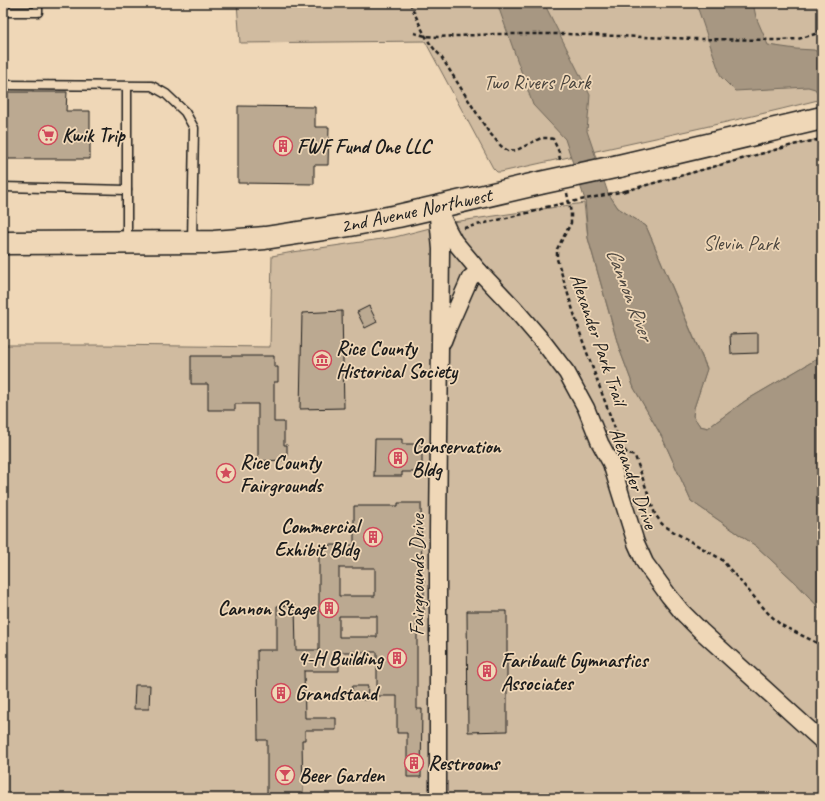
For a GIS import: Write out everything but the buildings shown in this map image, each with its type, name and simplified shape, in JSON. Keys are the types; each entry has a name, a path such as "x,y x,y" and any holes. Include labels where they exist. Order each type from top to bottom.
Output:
{"street":[{"name":"2nd Avenue Northwest","path":"3,243 227,242 265,238 398,216 620,166 792,136 822,118"},
{"name":"Alexander Drive","path":"437,206 454,241 479,272 513,307 544,343 567,373 586,408 600,442 611,463 631,529 645,563 682,612 822,741"},
{"name":"Fairgrounds Drive","path":"437,206 441,249 438,532 438,798"},
{"name":"Fairgrounds Drive","path":"440,352 448,328 470,278 479,272"}],"lane":[{"path":"3,12 38,12 38,3"},
{"path":"3,85 152,86 166,94 185,112 194,128 192,242"},
{"path":"127,86 127,243"},
{"path":"3,187 127,190"}],"path":[{"path":"410,3 434,50 440,55 488,131 501,146 508,151 517,150 541,138 548,138 553,140 562,167"},
{"path":"414,33 438,37 496,34 565,34 696,39 780,40 798,39 815,34 822,27"},
{"path":"464,228 536,211 546,207 625,191 792,136 822,139"},
{"name":"Alexander Park Trail","path":"566,189 571,213 571,223 557,249 557,259 582,339 622,448 628,454 635,456 655,514 662,524 721,560 768,613 781,625 822,647"}],"green space":[{"name":"Two Rivers Park","path":"237,3 822,3 822,99 702,128 497,172 493,168 425,41 240,43"},
{"name":"Slevin Park","path":"822,138 822,356 745,401 708,428 700,426 693,416 694,408 707,368 646,226 618,208 608,193 625,191"},
{"name":"Rice County Fairgrounds","path":"584,203 588,238 619,348 634,388 662,437 691,501 756,546 795,582 822,611 822,798 3,798 3,345 270,347 272,256 395,237 453,222"}],"water":[{"name":"Cannon River","path":"497,3 544,3 590,95 587,131 608,193 618,208 646,226 707,369 694,408 693,416 700,426 708,428 745,401 822,356 822,611 795,582 756,546 691,501 662,437 634,388 619,348 588,238 585,200 565,139 533,105"},
{"path":"696,3 753,3 756,17 768,45 814,50 822,54 822,99 815,89 808,87 735,91 721,77"}],"place":[{"name":"Kwik Trip","path":"48,135"},
{"name":"FWF Fund One LLC","path":"283,146"},
{"name":"Rice County Historical Society","path":"322,360"},
{"name":"Conservation Bldg","path":"398,458"},
{"name":"Rice County Fairgrounds","path":"226,473"},
{"name":"Commercial Exhibit Bldg","path":"373,537"},
{"name":"Cannon Stage","path":"329,608"},
{"name":"4-H Building","path":"397,658"},
{"name":"Faribault Gymnastics Associates","path":"487,671"},
{"name":"Grandstand","path":"281,693"},
{"name":"Restrooms","path":"414,763"},
{"name":"Beer Garden","path":"285,775"}]}
